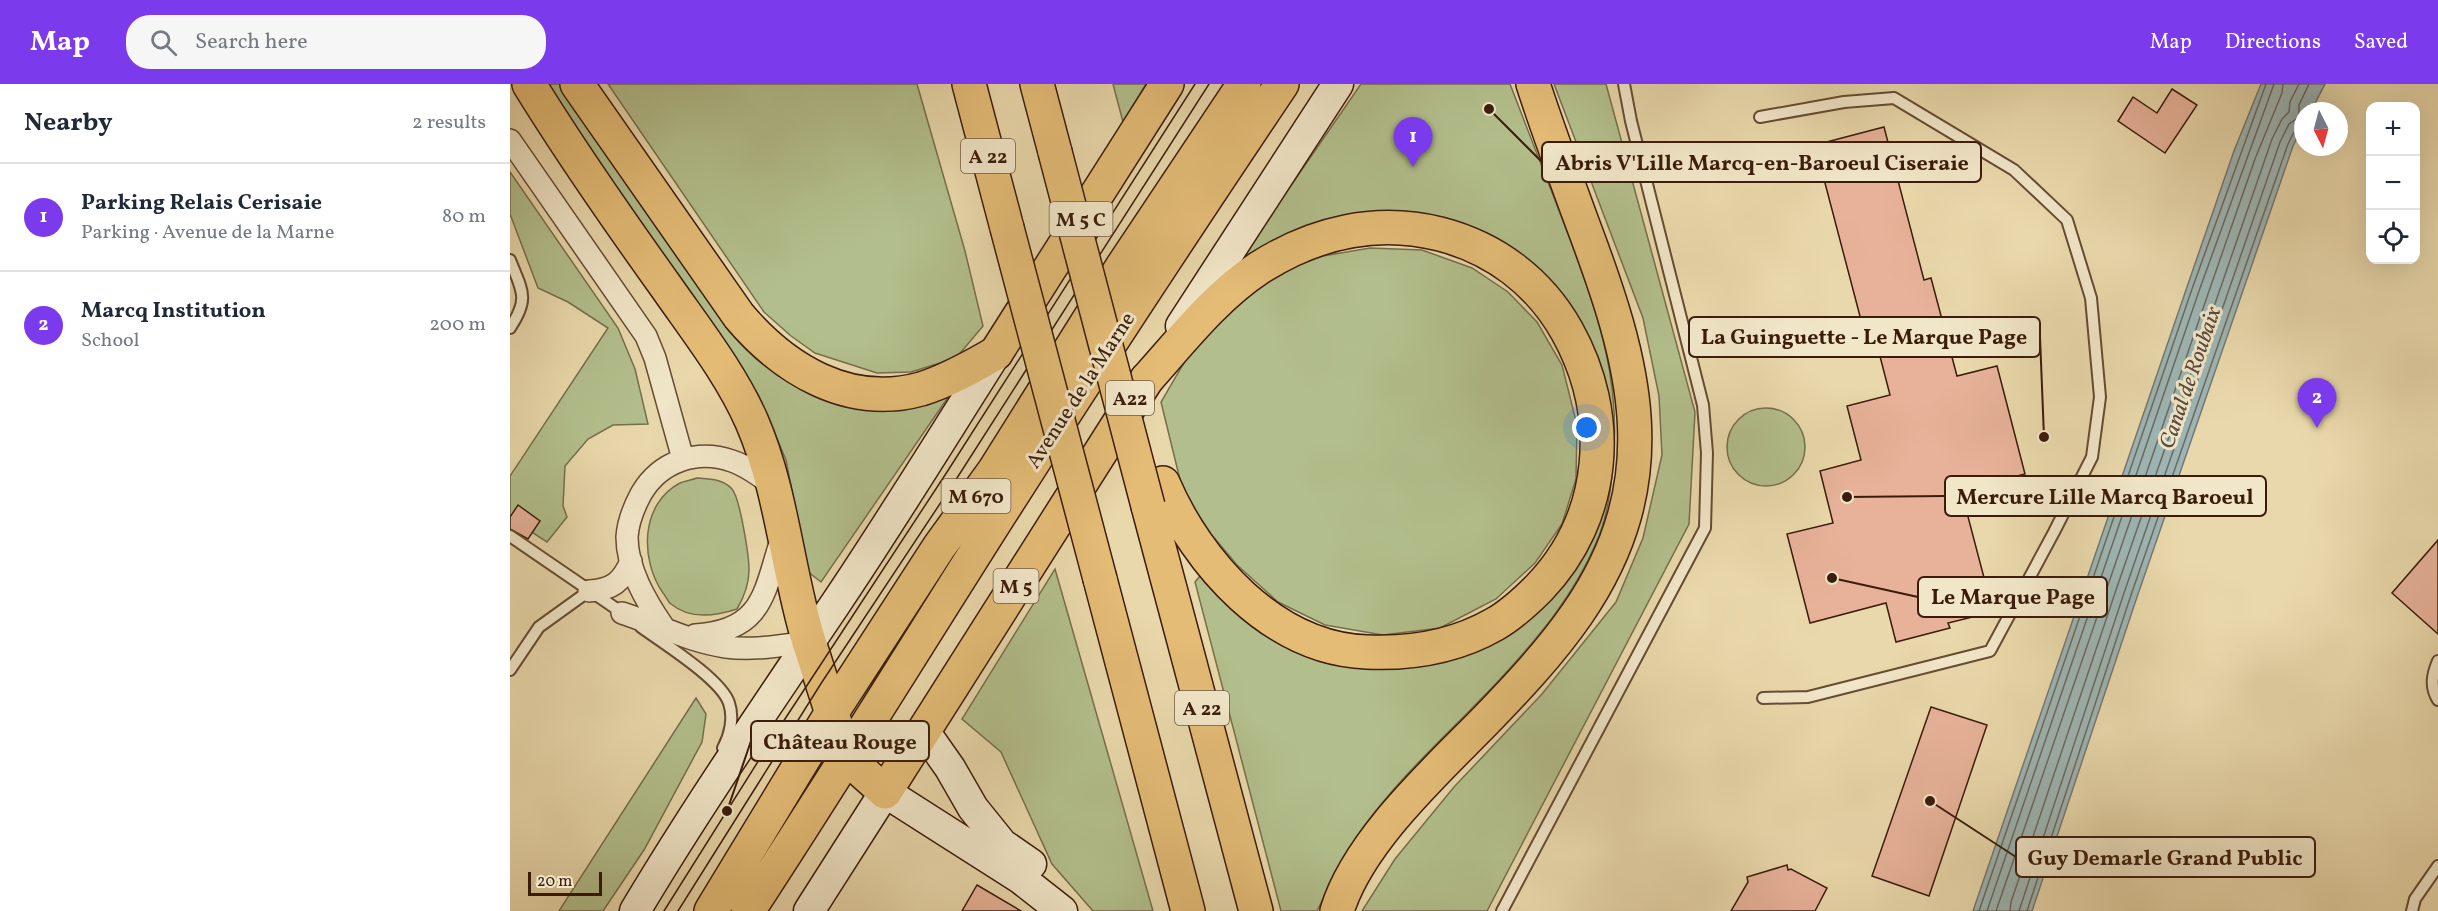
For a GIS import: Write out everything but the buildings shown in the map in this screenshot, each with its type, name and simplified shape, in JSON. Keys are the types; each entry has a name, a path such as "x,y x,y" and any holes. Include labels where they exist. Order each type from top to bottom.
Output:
{"main road":[{"path":"529,84 566,143 732,384 752,422 772,485 798,604 846,757 885,792"},
{"path":"577,84 739,316 768,347 797,369 847,389 884,394 920,389 940,382 996,353"},
{"path":"954,84 991,167"},
{"name":"A 22","path":"969,84 1188,911"},
{"name":"A22","path":"1037,84 1097,314 1156,494"},
{"name":"M 5 C","path":"996,353 1167,84"},
{"name":"Avenue de la Marne","path":"711,911 832,712 939,547 994,471 1122,267 1244,84"},
{"name":"Avenue de la Marne","path":"748,911 1125,321 1282,84"},
{"path":"1337,911 1349,881 1376,840 1441,765 1526,677 1578,613 1603,568 1629,495 1636,434 1632,388 1619,330 1533,84"},
{"path":"1147,379 1194,326 1231,290 1257,269 1290,250 1324,237 1357,228 1392,226 1421,229 1479,247 1504,261 1530,281 1561,320 1577,349 1591,387 1596,417 1597,447 1594,481 1587,509 1556,570 1528,599 1496,624 1465,638 1434,648 1397,653 1360,652 1324,644 1291,630 1263,614 1236,591 1214,568 1182,522 1156,494"},
{"name":"M 5","path":"885,792 1147,379"},
{"name":"A 22","path":"1156,494 1256,911"}],"street":[{"name":"M 5","path":"1147,379 1338,84"},
{"path":"510,140 646,336 655,358 683,459"},
{"name":"M 5 C","path":"635,911 673,847 996,353"},
{"path":"663,627 643,593 628,548 628,526 637,502 657,473 667,465 695,456 733,461 752,470 772,485"},
{"path":"682,636 721,632 742,624 751,615 765,591 783,534"},
{"path":"589,591 609,588 617,584 631,561"},
{"path":"622,613 682,636 726,647 743,648 809,642"},
{"path":"924,730 974,808 1002,843 1059,886 1082,911"},
{"path":"885,792 1020,878 1062,911"},
{"name":"M 5","path":"809,911 885,792"}],"lane":[{"path":"1502,911 1705,528 1707,453 1703,405 1631,121 1624,84"},
{"path":"1760,117 1844,102 1894,98 2014,170 2067,220 2091,298 2100,398 2092,457 1990,651 1808,697 1763,698"},
{"path":"510,260 523,294 522,306 510,328"},
{"path":"510,536 622,613 706,675 723,692 729,703 731,728 715,760"},
{"path":"510,670 539,627 589,591"},
{"path":"2438,661 2433,671 2433,691 2438,700"},
{"path":"673,847 682,817 696,791"},
{"path":"2412,911 2415,899 2438,866"}],"green space":[{"path":"545,84 560,84 729,331 775,374 810,393 829,400 888,410 910,409 951,393 821,582 807,571 786,460 759,396"},
{"path":"608,84 917,84 965,251 983,326 956,358 911,372 877,373 815,353 764,312"},
{"path":"1113,84 1146,84 1123,122"},
{"path":"1361,84 1510,84 1590,294 1606,351 1614,410 1615,441 1611,483 1607,509 1596,543 1566,598 1542,631 1501,678 1378,808 1350,848 1317,911 1281,911 1195,582 1200,576 1210,581 1258,622 1442,657 1584,543 1588,349 1456,227 1234,268"},
{"path":"1554,84 1606,84 1695,412 1689,524 1487,911 1362,911 1395,859 1454,787 1542,694 1616,602 1643,538 1662,455 1659,396 1643,318"},
{"path":"510,172 618,328 635,369 648,424 613,425 588,439 565,466 563,506 567,517 547,542 510,518 510,476 608,328 568,302 538,288 510,214"},
{"path":"1370,248 1422,250 1472,268 1508,292 1537,322 1562,365 1577,425 1576,479 1562,524 1535,563 1496,599 1440,628 1383,635 1325,625 1278,602 1237,565 1211,534 1183,492 1161,402 1192,349 1228,311 1275,273 1323,256"},
{"path":"1766,408 1781,411 1793,420 1802,432 1805,447 1802,462 1793,474 1781,483 1766,486 1751,483 1739,474 1730,462 1727,447 1730,432 1739,420 1751,411"},
{"path":"697,478 720,481 732,489 741,515 749,563 747,585 737,609 712,615 686,613 670,603 655,580 648,549 651,518 657,504 667,492 680,483"},
{"path":"1055,569 1153,911 1093,911 1052,864 1001,752 962,719"},
{"path":"696,698 706,714 702,742 644,850 603,911 559,911"}],"water":[{"name":"Canal de Roubaix","path":"2261,84 2325,84 2316,102 2294,102 2294,144 2137,597 2032,911 1973,911 2234,151"}],"tram line":[{"path":"664,911 781,725 947,472 1195,84"},
{"path":"678,911 822,682 957,478 1209,84"}],"place":[{"name":"Abris V'Lille Marcq-en-Baroeul Ciseraie","path":"1489,109"},
{"name":"Parking Relais Cerisaie","path":"1413,167"},
{"name":"Marcq Institution","path":"2317,428"},
{"name":"La Guinguette - Le Marque Page","path":"2044,437"},
{"name":"Mercure Lille Marcq Baroeul","path":"1847,497"},
{"name":"Le Marque Page","path":"1832,578"},
{"name":"Guy Demarle Grand Public","path":"1930,801"},
{"name":"Château Rouge","path":"727,811"}]}
